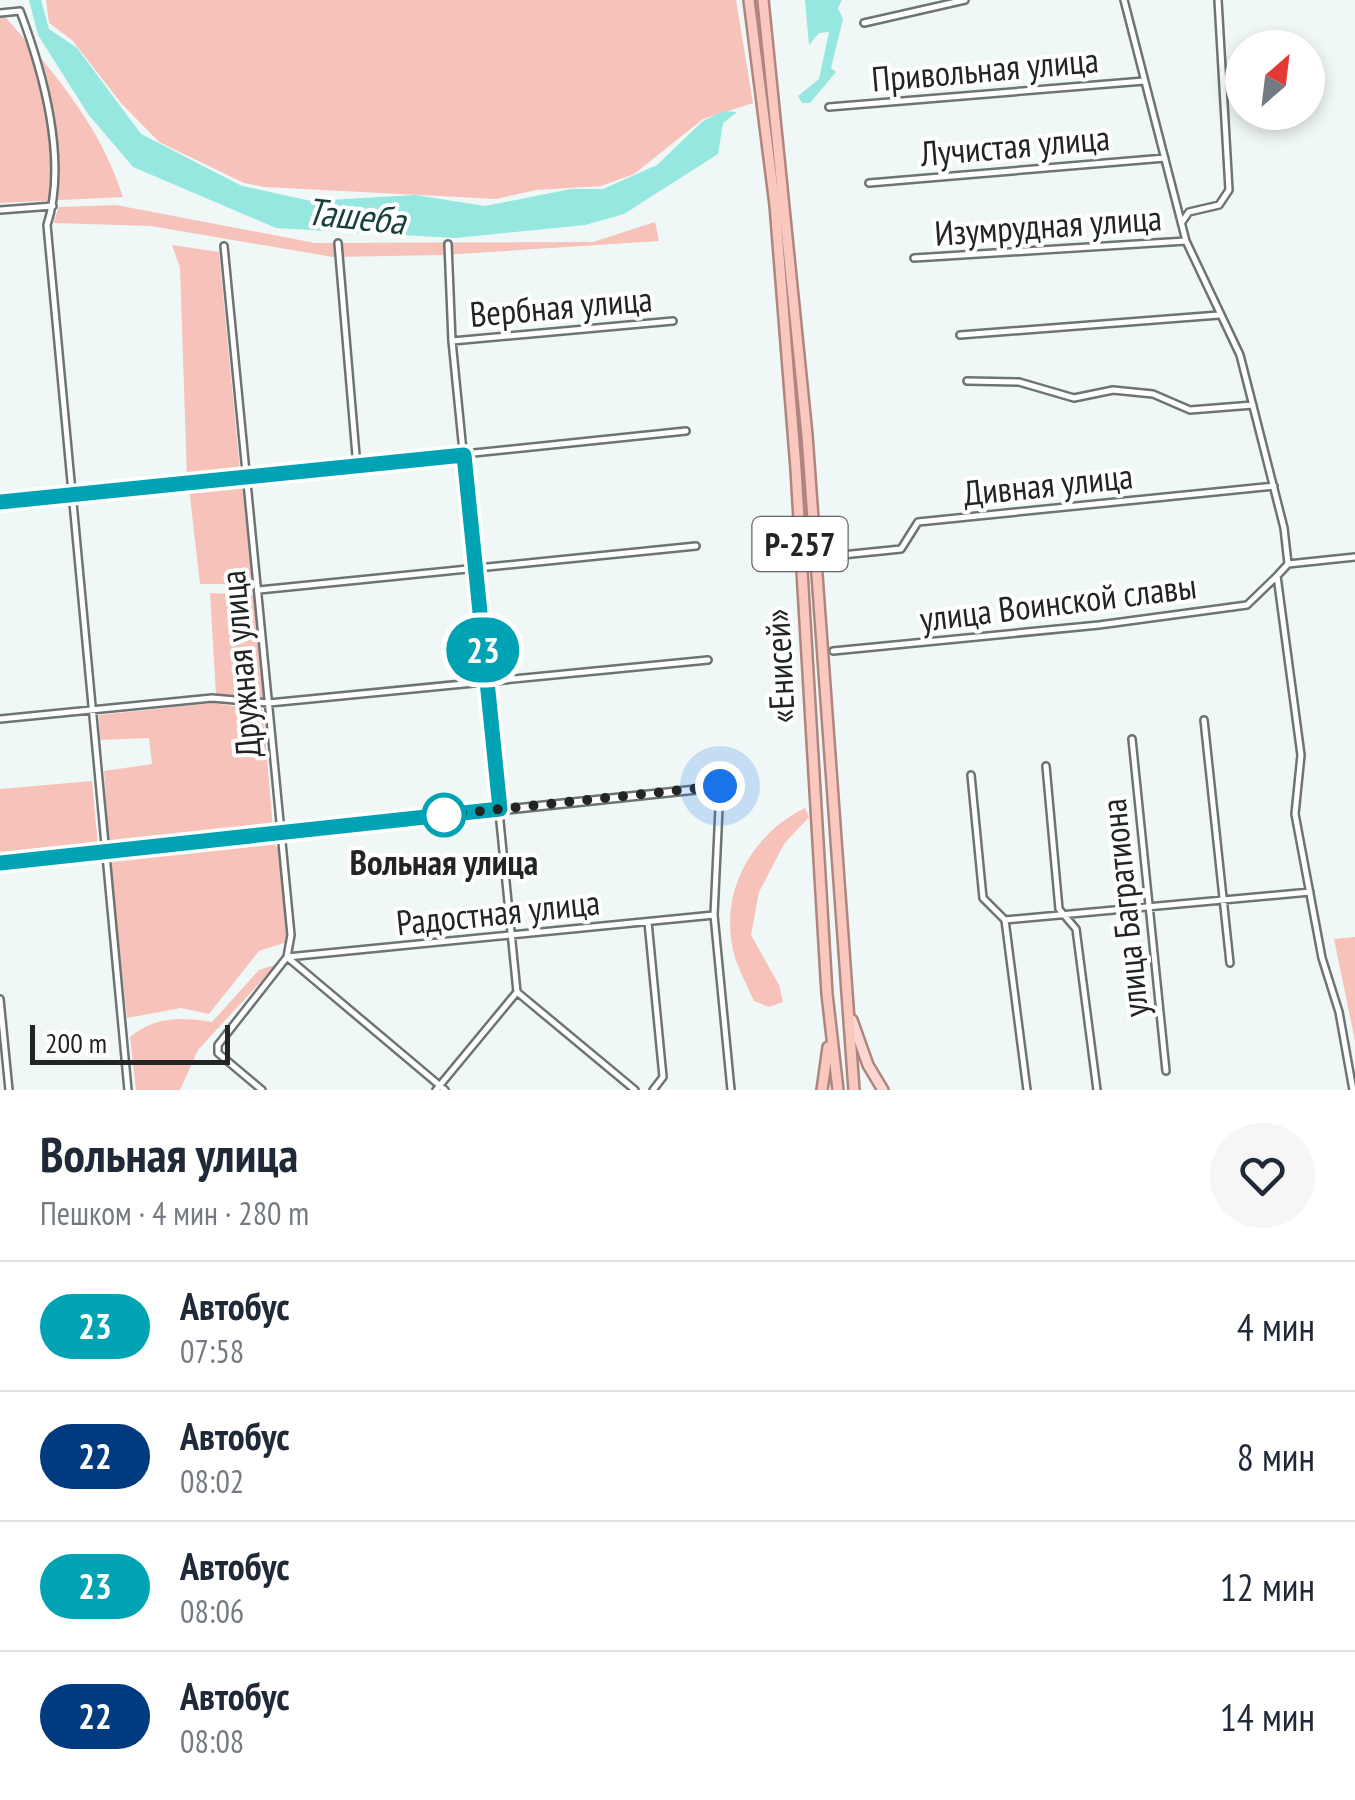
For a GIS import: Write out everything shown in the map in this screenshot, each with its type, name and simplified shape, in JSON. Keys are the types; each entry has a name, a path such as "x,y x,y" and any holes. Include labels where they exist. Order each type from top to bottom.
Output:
{"highway":[{"name":"«Енисей»","path":"749,0 775,205 827,994 838,1090"},
{"name":"«Енисей»","path":"763,0 807,435 854,1090"},
{"path":"822,1090 828,1064 827,994"}],"main road":[{"path":"844,984 853,1027 884,1090"}],"street":[{"path":"20,0 20,12 49,100 53,206 46,225 128,1089 117,1090"},
{"path":"864,23 965,0"},
{"path":"1124,0 1186,241 1240,356 1274,486 1288,564 1355,557"},
{"path":"1182,222 1189,212 1218,205 1228,190 1218,0"},
{"path":"0,13 20,12"},
{"name":"Привольная улица","path":"829,107 1144,81"},
{"name":"Лучистая улица","path":"869,183 1165,158"},
{"path":"0,210 53,206"},
{"name":"Изумрудная улица","path":"914,258 1186,241"},
{"path":"338,243 357,466"},
{"path":"262,1090 218,1054 218,1045 287,957 441,1088 516,992 452,341 448,244"},
{"name":"Дружная улица","path":"224,246 291,920 287,957"},
{"path":"960,335 1219,314"},
{"name":"Вербная улица","path":"452,341 673,322"},
{"path":"967,381 1019,382 1074,398 1113,390 1153,394 1190,410 1253,406"},
{"path":"0,502 686,431"},
{"name":"Дивная улица","path":"842,555 902,549 918,522 1274,486"},
{"path":"259,590 696,546"},
{"name":"улица Воинской славы","path":"834,650 1042,632 1247,605 1288,564"},
{"path":"1276,576 1301,755 1295,814 1353,1090"},
{"path":"0,719 212,698 269,703 708,660"},
{"path":"1204,720 1230,963"},
{"name":"улица Багратиона","path":"1132,739 1166,1071"},
{"path":"1046,766 1060,910 1076,929 1097,1090"},
{"path":"970,775 983,898 1006,920 1026,1090"},
{"path":"0,862 720,786 714,916 732,1090"},
{"path":"1006,920 1310,892"},
{"name":"Радостная улица","path":"287,957 714,916"},
{"path":"648,922 663,1078 653,1090"},
{"path":"516,992 636,1090"},
{"path":"0,999 9,1090"}],"shaded area":[{"path":"46,0 736,0 753,103 703,119 634,174 601,186 536,190 496,199 265,187 244,183 159,142 121,103 72,40 49,23"},
{"path":"0,11 87,120 123,197 0,203"},
{"path":"116,205 315,243 593,242 655,222 659,241 443,255 333,257 151,226 53,223 59,207"},
{"path":"172,245 219,252 240,470 236,475 215,470 187,478 180,268"},
{"path":"242,484 253,584 200,584 189,488"},
{"path":"210,593 255,595 265,698 216,695"},
{"path":"212,703 263,710 273,829 109,845 104,771 152,764 149,738 100,740 99,715"},
{"path":"92,781 98,846 0,855 0,789"},
{"path":"805,808 809,817 784,844 759,892 751,935 779,985 783,1002 769,1007 754,1001 737,963 730,928 731,906 744,866 756,849 786,819"},
{"path":"271,840 281,852 287,942 259,951 209,1014 181,1008 127,1018 110,866 116,857"},
{"path":"1355,937 1355,1041 1334,939"},
{"path":"277,964 198,1050 180,1090 136,1090 130,1037 149,1025 169,1020 212,1022 259,970"}],"water":[{"name":"Ташеба","path":"29,0 41,0 49,29 77,48 141,134 242,186 311,201 415,195 485,206 571,189 603,189 657,165 703,121 724,111 737,112 723,123 718,154 624,214 585,225 455,238 276,228 133,167 88,114 38,35"},
{"path":"805,0 842,0 838,8 843,19 831,68 836,72 810,103 802,103 798,96 819,79 829,32 819,33 809,45"}],"bus line":[{"name":"23","path":"0,502 464,455 500,809 0,863"}],"place":[{"name":"Вольная улица","path":"444,815"}],"route":[{"path":"444,815 720,786"}]}
